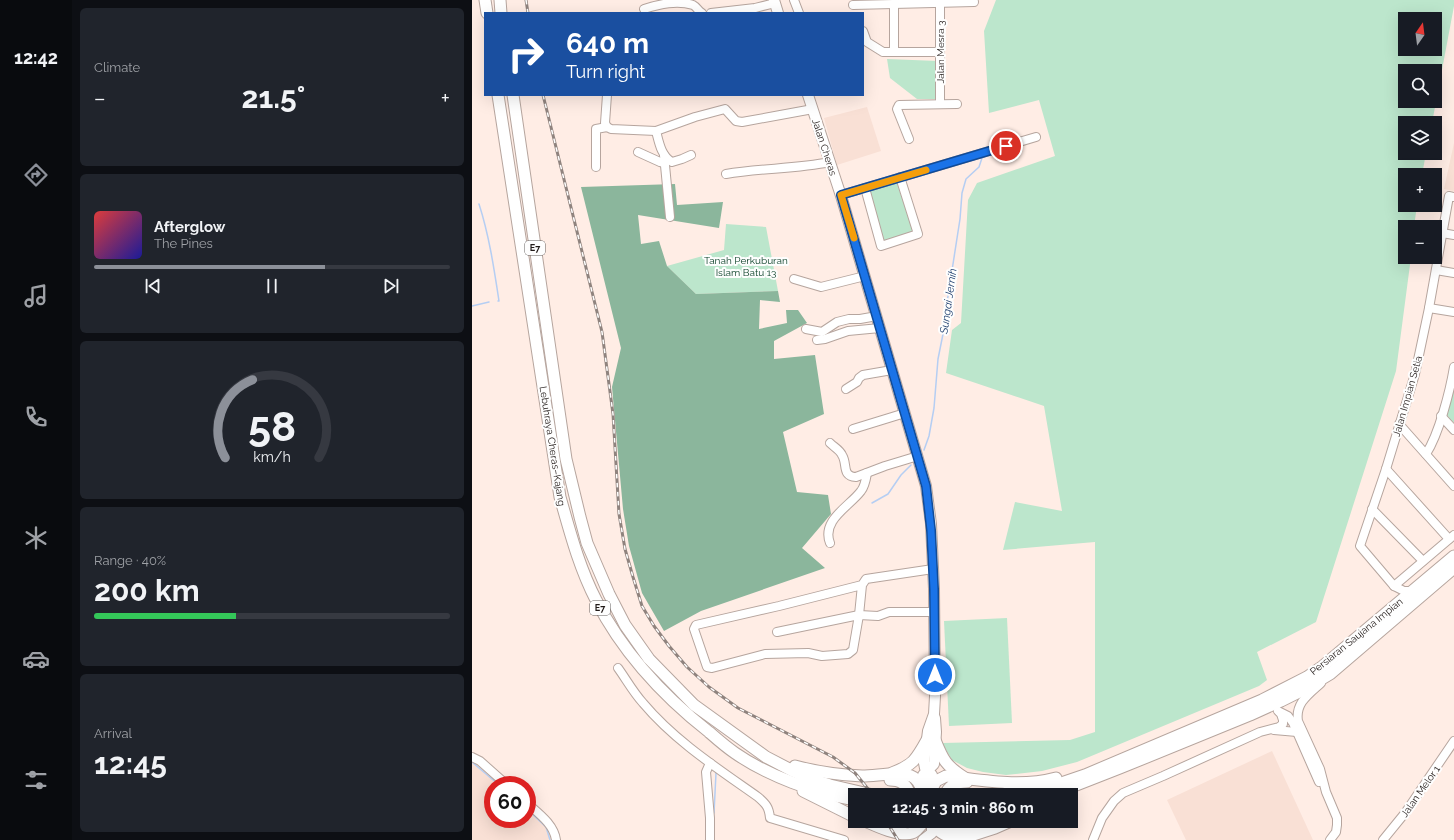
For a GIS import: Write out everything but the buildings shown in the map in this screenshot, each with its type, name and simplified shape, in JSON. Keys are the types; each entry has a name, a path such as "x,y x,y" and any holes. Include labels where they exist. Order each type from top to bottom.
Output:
{"highway":[{"path":"485,0 487,12"},
{"path":"500,0 502,12"},
{"name":"Lebuhraya Cheras–Kajang","path":"498,96 560,497 574,546 595,599 614,632 636,663 681,710 735,753 766,770 805,787 848,798"},
{"name":"Lebuhraya Cheras–Kajang","path":"513,96 566,458 587,543 609,594 625,625 650,659 694,705 766,757 786,768 808,778 848,789"},
{"name":"Persiaran Saujana Impian","path":"1118,764 1262,700 1307,677 1332,658 1454,556"},
{"name":"Persiaran Saujana Impian","path":"1151,750 1250,715 1281,702 1330,674 1454,568"},
{"path":"887,774 906,767 931,740 944,760 954,771 966,778"},
{"path":"766,757 808,769 864,779 896,780 902,782 907,788"},
{"path":"949,788 954,784 963,782 1011,784 1044,781 1118,764"},
{"path":"1047,788 1118,764"},
{"path":"1067,788 1118,764"},
{"path":"1078,791 1096,783 1118,764"},
{"path":"766,770 814,797 848,814"},
{"path":"837,774 863,776 887,774 912,776 924,788"},
{"path":"930,788 936,780 946,776 985,782"},
{"path":"882,828 906,834 914,833 920,828"},
{"path":"882,828 902,840"},
{"path":"934,828 942,834 950,837 971,835"},
{"path":"950,828 959,832 995,828"},
{"path":"958,840 995,828"}],"main road":[{"name":"Jalan Cheras","path":"808,96 841,195 877,316 918,456 929,502 933,569 934,714 928,732 931,740 924,763 932,775 928,788"},
{"path":"924,828 921,833 926,839"}],"street":[{"path":"643,11 647,0"},
{"path":"794,0 799,12"},
{"path":"643,11 671,1 695,5 700,12"},
{"path":"854,6 940,1 974,2"},
{"name":"Jalan Mesra 3","path":"940,1 940,104"},
{"path":"894,4 894,52"},
{"path":"720,12 776,6"},
{"path":"864,34 867,42 883,52 940,52"},
{"path":"606,127 607,96"},
{"path":"909,139 897,108 899,105 957,104"},
{"path":"596,167 596,129 606,127 611,129 656,131 695,117 725,109 736,122 813,109"},
{"path":"656,131 664,159 670,217"},
{"path":"841,195 1036,137"},
{"path":"638,152 660,162 664,159 672,162 691,155"},
{"path":"726,174 830,162"},
{"path":"865,188 881,246 918,234 900,177"},
{"name":"Jalan Impian Setia","path":"1442,233 1449,196 1454,197"},
{"path":"1442,233 1454,235"},
{"name":"Jalan Impian Setia","path":"1394,586 1360,546 1386,469 1415,374 1437,264"},
{"path":"1436,270 1454,274"},
{"path":"794,280 821,287 865,276"},
{"path":"1429,308 1454,312"},
{"path":"806,329 822,332 837,322 877,316"},
{"path":"817,340 825,339 848,331 880,328"},
{"path":"1426,454 1431,447 1441,416 1451,383 1454,367"},
{"path":"846,389 857,382 863,375 892,370"},
{"path":"853,429 905,413"},
{"path":"1441,416 1454,430"},
{"path":"1399,424 1454,486"},
{"path":"830,443 843,455 848,475 856,477 918,456"},
{"path":"1386,469 1452,537 1394,586"},
{"path":"830,543 828,538 832,521 840,511 862,490 867,473"},
{"path":"1372,509 1423,561"},
{"path":"862,585 696,625 694,629 707,667 712,668 765,654 808,653 822,656 848,654 853,650 862,585 866,579 933,569"},
{"path":"1394,586 1404,591 1412,591"},
{"path":"1394,586 1396,597 1395,604"},
{"path":"777,632 858,615 878,616 888,612 934,612"},
{"path":"618,668 642,702 661,722 690,749 758,797 770,810 770,818 844,840"},
{"path":"1300,731 1297,714 1300,704 1330,674"},
{"path":"1250,715 1267,711 1278,711 1288,716 1300,731 1320,769 1326,792 1337,818 1338,825 1336,832 1330,840"},
{"path":"1273,730 1283,724 1282,717 1278,711"},
{"path":"1093,840 1102,818 1114,801 1123,793 1260,732 1273,730 1300,731"},
{"name":"Jalan Melor 1","path":"1383,840 1405,813 1454,741"},
{"path":"472,757 480,761 497,776"},
{"path":"710,763 706,772 710,818 710,840"},
{"path":"536,811 550,824 556,840"}],"shaded area":[{"path":"867,107 881,151 837,165 824,118"},
{"path":"1454,143 1454,191 1444,189"},
{"path":"1272,751 1313,840 1186,840 1167,800"},
{"path":"472,759 492,776 484,776 484,828 536,828 536,814 546,823 552,838 548,840 472,840"}],"green space":[{"path":"996,0 1454,0 1442,70 1442,64 1398,64 1398,108 1435,108 1433,116 1398,116 1398,160 1425,160 1423,168 1398,168 1398,212 1416,212 1415,220 1398,220 1398,264 1410,264 1396,371 1316,622 1257,652 1267,680 1259,686 1077,762 1042,771 1006,775 967,768 952,760 942,743 1070,740 1095,732 1095,542 1003,550 1015,502 1062,511 1044,406 946,373 952,330 961,323 968,200 977,183 1055,156 1039,100 989,113 984,31"},
{"path":"887,59 938,61 937,99 917,99 890,78"},
{"path":"896,180 913,232 883,241 867,189"},
{"path":"675,184 677,205 723,202 719,228 638,215 641,244 659,241 667,266 696,294 778,291 780,302 760,300 759,329 787,323 786,310 798,310 807,323 774,341 774,359 815,355 824,414 783,432 797,492 828,495 831,514 802,548 825,568 701,611 664,631 642,593 629,546 623,509 612,387 621,348 581,187"},
{"name":"Tanah Perkuburan Islam Batu 13","path":"726,224 766,227 778,291 696,294 667,266 724,250"},
{"path":"1454,382 1454,423 1445,413"},
{"path":"1007,618 1012,723 949,726 944,621"}],"waterway":[{"name":"Sungai Jernih","path":"924,450 929,436 934,408 938,359 946,319 946,309 960,219 962,193 966,179 979,167 982,158"},
{"path":"479,204 491,252 498,301"},
{"path":"472,306 489,302"},
{"name":"Sungai Jernih","path":"872,503 888,494 901,475 911,465"},
{"path":"472,762 488,776"},
{"path":"714,813 716,773"},
{"path":"536,818 546,827 550,840"},
{"path":"714,832 714,840"}],"railway":[{"path":"526,0 528,12"},
{"path":"543,96 602,332 613,414 619,514 625,549 642,606 654,626 669,646 687,667 709,687 738,708 833,757 855,773 867,788"},
{"path":"890,828 898,840"}],"slow traffic":[{"path":"854,238 841,195 926,170"}],"route":[{"path":"935,675 934,589 929,502 926,486 841,195 1006,146"}]}
